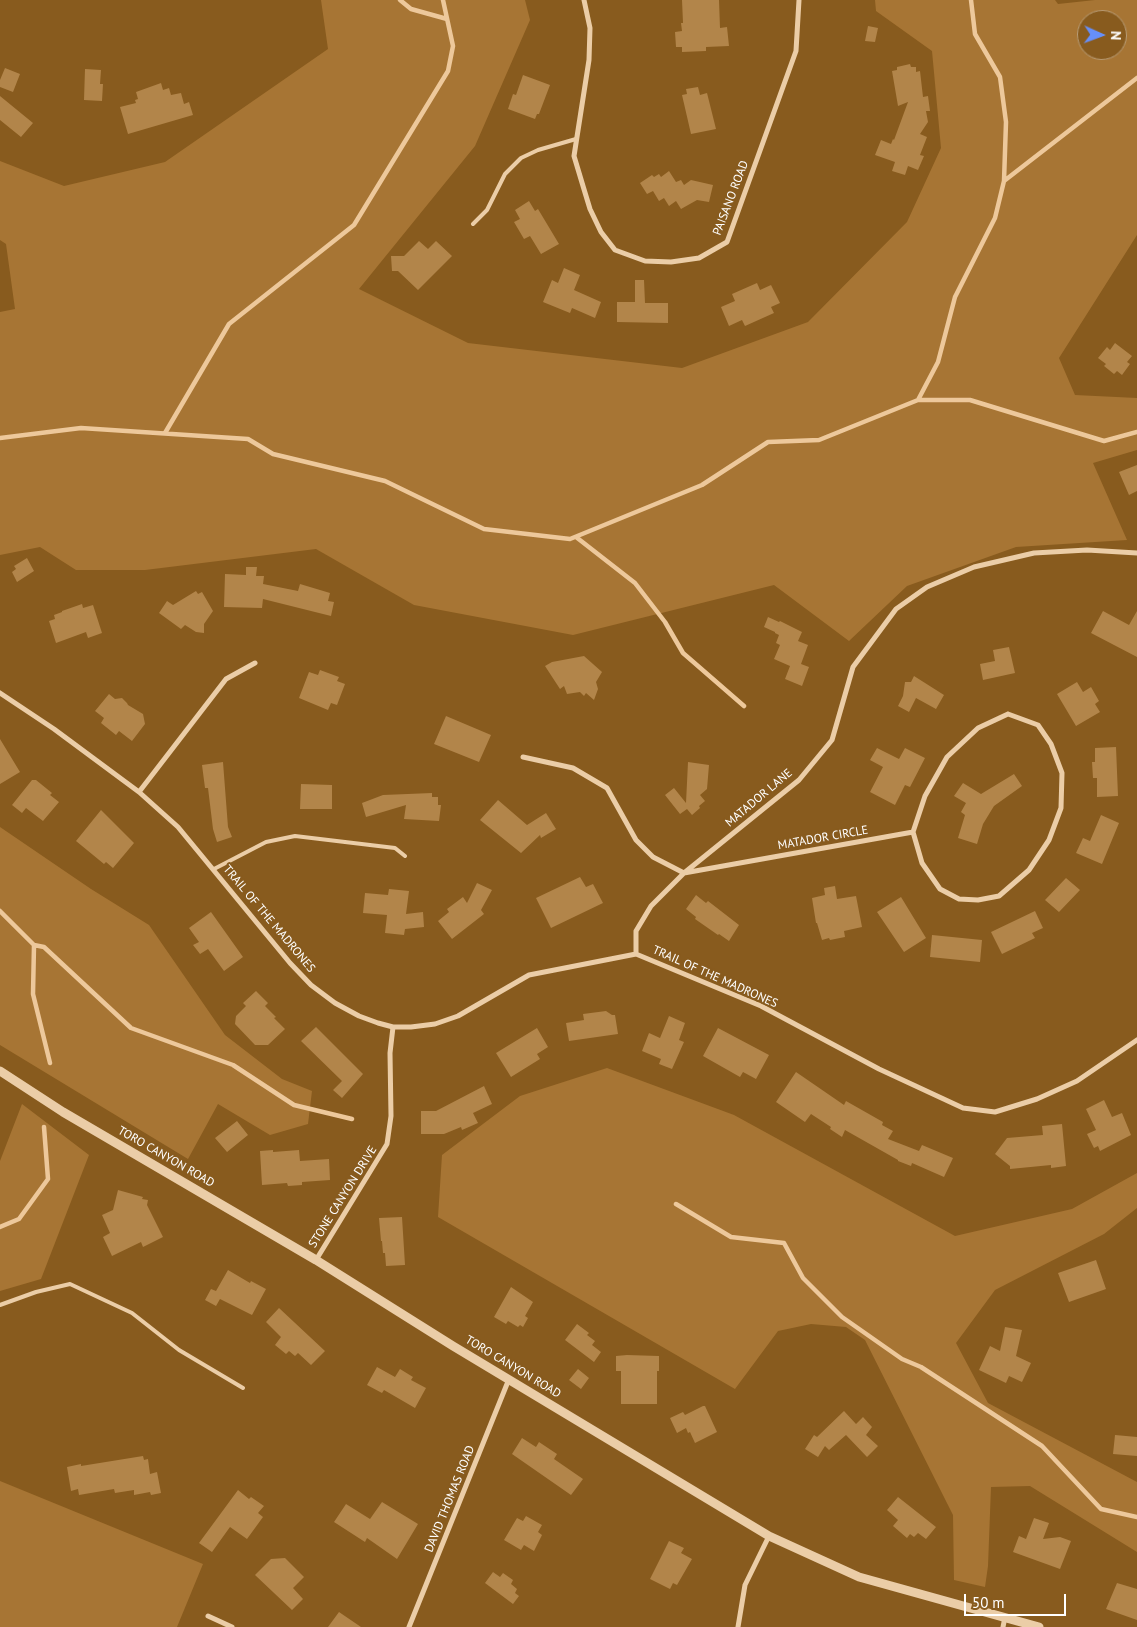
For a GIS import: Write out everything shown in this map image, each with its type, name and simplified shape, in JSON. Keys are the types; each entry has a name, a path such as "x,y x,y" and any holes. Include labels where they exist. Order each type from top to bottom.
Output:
{"street":[{"name":"PAISANO ROAD","path":"584,0 590,28 590,60 574,156 590,209 601,232 615,250 645,261 671,262 699,258 727,242 796,51 799,0"},
{"name":"MATADOR LANE","path":"636,954 636,931 650,906 684,873 799,780 832,740 853,668 896,610 927,587 974,567 1034,553 1087,550 1137,553"},
{"path":"139,792 226,679 255,662"},
{"name":"TRAIL OF THE MADRONES","path":"0,692 54,729 139,792 178,827 290,963 311,985 335,1003 378,1023 411,1027 435,1024 458,1016 529,975 636,954 761,1006 878,1069 964,1108 995,1112 1037,1099 1077,1081 1137,1040"},
{"path":"1008,714 1038,725 1051,744 1062,773 1061,808 1049,840 1029,870 999,896 978,900 959,899 940,889 922,863 913,832 925,796 947,757 978,728 1008,714"},
{"path":"523,757 573,768 607,788 636,840 653,856 684,873"},
{"name":"MATADOR CIRCLE","path":"684,873 913,832"},
{"name":"STONE CANYON DRIVE","path":"316,1260 387,1144 391,1116 390,1053 393,1026"},
{"name":"TORO CANYON ROAD","path":"0,1071 63,1112 316,1260 453,1346 769,1536 858,1577 1038,1627"},
{"name":"DAVID THOMAS ROAD","path":"409,1627 509,1379"},
{"path":"738,1627 745,1585 769,1536"},
{"path":"208,1616 232,1627"},
{"path":"1003,1627 1004,1617"}],"lane":[{"path":"473,224 487,210 505,174 521,158 538,150 576,139"},
{"path":"214,869 266,842 295,836 395,848 405,856"},
{"path":"0,1305 36,1292 70,1284 132,1313 178,1350 243,1388"}],"shaded area":[{"path":"321,0 525,0 530,20 475,146 359,289 468,343 682,368 808,322 907,222 941,148 932,51 876,11 875,0 1055,0 1058,4 1095,0 1137,0 1137,235 1059,358 1075,395 1137,398 1137,450 1093,463 1127,540 1016,547 907,586 849,641 774,585 573,635 414,605 316,549 145,570 76,570 40,547 0,555 0,312 15,309 6,244 0,240 0,161 64,186 165,162 328,49"},
{"path":"0,827 91,889 149,925 225,1035 282,1079 312,1091 308,1124 270,1135 218,1104 188,1159 0,1045"},
{"path":"607,1068 734,1115 955,1236 1072,1209 1137,1173 1137,1208 1104,1234 995,1290 956,1343 988,1403 1137,1482 1137,1552 1030,1486 991,1487 988,1566 985,1587 954,1580 953,1515 865,1340 846,1327 811,1324 778,1331 735,1389 438,1217 442,1155 520,1096"},
{"path":"22,1104 89,1155 41,1279 0,1291 0,1161"},
{"path":"0,1481 203,1564 177,1627 0,1627"}],"building":[{"path":"682,0 719,0 720,28 727,27 729,46 706,47 706,51 682,52 682,47 676,47 675,32 682,31"},
{"path":"868,26 878,28 875,42 865,41"},
{"path":"910,64 911,67 916,67 916,72 920,71 923,97 928,96 930,111 926,111 928,122 920,134 927,137 920,155 924,156 918,170 908,166 905,175 892,171 895,162 875,155 881,140 891,144 894,140 908,102 898,106 892,71 897,70 897,67"},
{"path":"5,68 20,74 13,92 0,87 0,80"},
{"path":"85,69 101,70 100,84 103,84 102,101 84,100"},
{"path":"523,75 550,85 539,114 537,114 535,119 508,109 513,94 516,95"},
{"path":"161,83 163,90 169,88 171,95 181,93 184,104 189,102 193,115 128,134 120,107 136,103 135,100 138,99 136,92"},
{"path":"698,87 700,95 707,93 716,129 691,134 682,95 687,94 686,89"},
{"path":"0,96 33,123 21,137 0,120"},
{"path":"669,171 676,182 681,180 684,185 691,180 713,185 709,202 697,200 681,209 676,201 669,206 664,198 659,201 653,191 647,194 640,183 652,175 654,177 659,174 661,177"},
{"path":"529,201 535,211 538,209 559,244 541,254 530,236 524,239 514,222 520,219 515,210"},
{"path":"419,241 428,249 436,241 452,256 418,290 398,271 392,271 391,256 404,256"},
{"path":"564,268 580,275 574,290 601,302 595,318 572,308 570,313 543,302 552,280 558,283"},
{"path":"635,280 644,280 645,303 668,303 668,323 617,322 617,302 635,302"},
{"path":"757,283 760,290 771,285 780,303 771,307 774,313 745,326 742,320 729,326 721,307 735,301 732,294"},
{"path":"1115,343 1132,356 1127,362 1130,364 1122,375 1117,371 1114,374 1098,358 1107,347 1110,350"},
{"path":"1137,465 1137,491 1129,495 1119,472"},
{"path":"27,558 34,571 17,582 12,572 16,569 14,566"},
{"path":"246,567 257,567 256,576 264,576 263,584 298,591 300,584 330,593 328,601 334,602 331,616 263,599 262,608 224,607 225,574 246,575"},
{"path":"196,591 198,594 202,592 213,611 204,624 204,633 196,632 185,625 181,629 159,613 167,601 173,605"},
{"path":"82,604 83,608 93,605 102,633 88,638 86,632 56,643 49,621 55,619 54,615"},
{"path":"1103,611 1129,625 1137,611 1137,657 1091,633"},
{"path":"768,617 802,632 798,641 808,645 801,664 809,667 802,686 785,679 790,666 774,659 780,645 776,643 779,635 764,627"},
{"path":"1009,647 1015,673 983,680 980,664 995,661 993,650"},
{"path":"584,656 602,672 596,682 598,689 594,700 586,693 584,696 580,692 567,694 564,686 560,689 545,666 552,662"},
{"path":"320,670 339,677 337,681 345,684 337,705 331,703 328,710 299,698 309,672 318,675"},
{"path":"914,676 944,695 936,709 916,698 909,712 898,706 903,696 905,682 911,682"},
{"path":"1077,682 1083,692 1091,687 1099,701 1095,704 1100,712 1076,726 1057,694"},
{"path":"109,694 115,699 122,698 128,705 143,714 145,724 132,741 119,731 116,735 101,723 104,718 95,711"},
{"path":"446,716 491,735 479,762 434,744"},
{"path":"0,739 20,772 0,784"},
{"path":"1116,747 1118,796 1097,797 1097,778 1093,778 1092,762 1095,762 1095,748"},
{"path":"877,748 899,759 905,748 925,758 910,787 905,785 895,805 870,792 883,767 870,760"},
{"path":"223,762 228,827 232,837 217,842 202,765"},
{"path":"688,762 709,765 707,789 700,795 705,801 692,815 687,809 680,814 665,795 674,788 686,803"},
{"path":"1014,774 1022,786 994,806 983,824 977,844 958,838 965,815 961,812 966,803 954,796 963,783 981,794"},
{"path":"32,780 36,780 52,793 50,795 59,802 43,821 26,808 22,813 12,805"},
{"path":"301,784 332,785 332,809 300,809"},
{"path":"432,793 432,797 438,797 438,805 441,805 439,821 404,819 406,805 366,817 362,803 383,795"},
{"path":"498,800 527,825 546,813 556,829 541,838 540,835 521,853 480,820"},
{"path":"101,810 134,843 113,868 106,862 104,864 76,841"},
{"path":"1101,815 1119,823 1102,864 1076,853 1083,838 1090,841"},
{"path":"580,877 586,887 593,884 603,903 551,928 536,898"},
{"path":"1066,878 1080,890 1059,912 1045,900"},
{"path":"477,883 492,890 481,910 484,914 452,939 438,921 449,912 447,909 463,897 467,903"},
{"path":"835,886 837,899 856,896 862,927 844,931 845,937 822,940 816,923 812,898 825,895 824,888"},
{"path":"389,889 409,891 406,914 423,912 424,927 405,929 404,935 385,933 387,915 363,913 365,893 388,895"},
{"path":"696,895 706,903 708,901 739,925 729,941 695,919 696,917 686,909"},
{"path":"901,897 926,938 904,952 877,912"},
{"path":"1035,911 1043,928 1032,933 1035,938 1002,954 991,932"},
{"path":"211,912 243,957 224,971 208,949 200,954 193,945 199,942 189,928"},
{"path":"932,935 982,940 980,962 930,957"},
{"path":"256,991 268,1003 265,1006 285,1029 268,1045 255,1045 235,1024 236,1016 246,1006 243,1003"},
{"path":"606,1011 615,1015 618,1034 569,1041 566,1023 584,1020 583,1014"},
{"path":"669,1016 685,1023 679,1040 684,1042 672,1069 659,1064 661,1059 642,1051 649,1033 660,1038"},
{"path":"316,1027 363,1074 342,1098 333,1090 342,1081 301,1041"},
{"path":"537,1028 548,1047 537,1054 540,1059 511,1077 496,1053"},
{"path":"718,1028 769,1055 756,1079 743,1072 740,1077 703,1056"},
{"path":"796,1072 844,1105 846,1101 883,1122 882,1125 893,1131 888,1139 919,1151 922,1145 953,1158 944,1177 912,1163 911,1166 898,1161 845,1130 842,1137 811,1114 805,1122 776,1102"},
{"path":"484,1086 492,1104 473,1113 478,1123 462,1130 461,1127 444,1134 421,1134 421,1111 436,1111"},
{"path":"1104,1100 1112,1117 1122,1113 1131,1135 1100,1151 1098,1146 1094,1148 1087,1134 1096,1130 1086,1109"},
{"path":"237,1121 248,1135 227,1152 215,1138"},
{"path":"1062,1124 1066,1166 1051,1168 1051,1165 1010,1169 1010,1166 995,1154 1007,1138 1043,1135 1042,1126"},
{"path":"273,1150 273,1152 299,1150 300,1161 329,1159 330,1180 302,1182 302,1185 288,1186 287,1183 262,1185 260,1151"},
{"path":"118,1190 148,1200 147,1205 163,1237 143,1247 141,1242 112,1256 103,1237 110,1233 102,1215 113,1210"},
{"path":"402,1217 405,1265 386,1266 379,1218"},
{"path":"1096,1260 1106,1289 1069,1302 1058,1273"},
{"path":"228,1270 250,1283 251,1281 266,1289 252,1315 220,1299 216,1306 205,1300 211,1289 216,1291"},
{"path":"511,1287 533,1302 525,1316 528,1318 523,1327 520,1325 518,1327 508,1321 506,1324 494,1317"},
{"path":"279,1308 325,1351 311,1365 298,1353 295,1356 289,1351 286,1354 275,1345 281,1337 266,1322"},
{"path":"577,1324 589,1333 587,1335 595,1341 592,1345 601,1352 594,1362 565,1340"},
{"path":"1005,1327 1022,1330 1016,1356 1031,1363 1022,1382 1009,1376 1006,1383 979,1370 990,1346 1000,1351"},
{"path":"616,1356 659,1356 657,1404 621,1404 621,1371 616,1371"},
{"path":"377,1367 395,1377 400,1369 413,1377 411,1380 426,1388 415,1408 384,1390 382,1393 367,1385"},
{"path":"578,1369 589,1378 581,1389 569,1380"},
{"path":"705,1406 717,1432 695,1443 686,1428 677,1433 670,1418 683,1412 685,1415"},
{"path":"844,1411 856,1424 863,1417 872,1427 866,1435 878,1446 867,1457 846,1435 829,1450 825,1446 818,1457 805,1449 814,1435 817,1437"},
{"path":"1115,1435 1137,1437 1137,1456 1113,1454"},
{"path":"522,1438 536,1447 539,1442 557,1454 554,1459 583,1479 571,1495 512,1454"},
{"path":"143,1456 144,1460 148,1459 150,1474 157,1472 161,1493 151,1495 150,1492 134,1495 134,1490 115,1493 114,1489 79,1495 78,1489 71,1491 67,1467"},
{"path":"238,1490 249,1499 251,1497 264,1506 258,1513 263,1517 247,1539 230,1527 212,1552 199,1543"},
{"path":"898,1497 936,1527 926,1539 918,1533 914,1537 910,1534 907,1538 893,1526 898,1520 887,1510"},
{"path":"382,1502 418,1524 397,1559 367,1538 365,1542 334,1522 346,1504 370,1519"},
{"path":"526,1516 542,1525 538,1532 542,1535 534,1551 524,1545 521,1550 504,1540 517,1518 523,1521"},
{"path":"1034,1518 1049,1523 1043,1539 1060,1537 1071,1541 1060,1569 1013,1552 1019,1536 1026,1539"},
{"path":"669,1541 684,1548 681,1553 692,1559 677,1585 673,1583 670,1589 650,1579"},
{"path":"285,1558 304,1577 293,1588 303,1599 292,1610 255,1575 271,1559"},
{"path":"493,1572 500,1577 503,1573 513,1580 511,1584 517,1589 515,1593 519,1596 513,1604 485,1583"},
{"path":"1117,1583 1137,1589 1137,1620 1106,1609"},
{"path":"339,1612 361,1627 328,1627"}],"waterway":[{"path":"400,0 411,9 447,19"},
{"path":"165,433 229,324 354,225 448,71 453,46 443,0"},
{"path":"971,0 975,34 1000,77 1006,122 1004,181"},
{"path":"918,400 938,362 955,297 995,218 1004,181 1137,78"},
{"path":"0,438 81,428 248,439 273,454 385,481 484,529 570,539 702,485 768,442 819,440 918,400 970,400 1104,441 1137,432"},
{"path":"576,537 635,583 665,622 683,653 744,706"},
{"path":"0,911 34,945 33,994 50,1063"},
{"path":"34,945 44,947 131,1028 233,1065 294,1105 352,1119"},
{"path":"0,1227 19,1219 48,1179 44,1127"},
{"path":"676,1204 731,1237 784,1243 803,1278 842,1317 902,1359 921,1367 1042,1446 1101,1509 1137,1517"}]}
